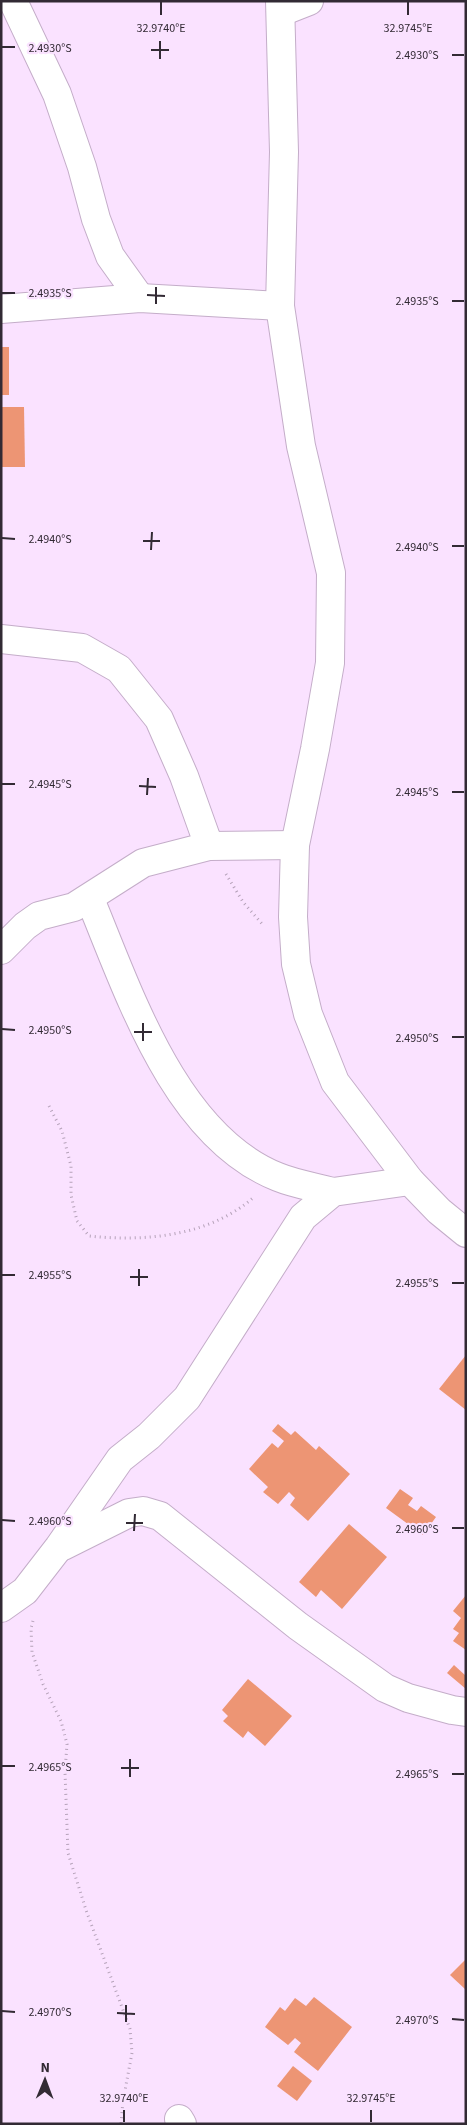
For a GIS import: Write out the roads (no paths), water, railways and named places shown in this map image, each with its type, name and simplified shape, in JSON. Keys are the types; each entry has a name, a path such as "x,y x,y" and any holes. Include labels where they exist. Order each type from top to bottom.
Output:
{"street":[{"path":"13,1 57,94 82,167 96,219 110,256 140,298"},
{"path":"309,1 281,7 284,152 280,306 302,446 331,572 330,663 316,749 294,845 293,917 296,964 308,1014 335,1082 410,1181 466,1233"},
{"path":"1,310 140,298 280,306"},
{"path":"1,639 82,648 119,669 159,719 184,776 208,846"},
{"path":"1,950 25,926 39,916 74,907 90,899 143,863 208,846 294,845"},
{"path":"90,899 150,1041 176,1087 205,1123 243,1158 278,1177 333,1192 410,1181"},
{"path":"1,1608 25,1591 59,1547 120,1459 149,1436 187,1398 303,1217 333,1192"},
{"path":"59,1547 129,1513 143,1511 160,1516 298,1626 385,1688 408,1698 466,1712"}]}
